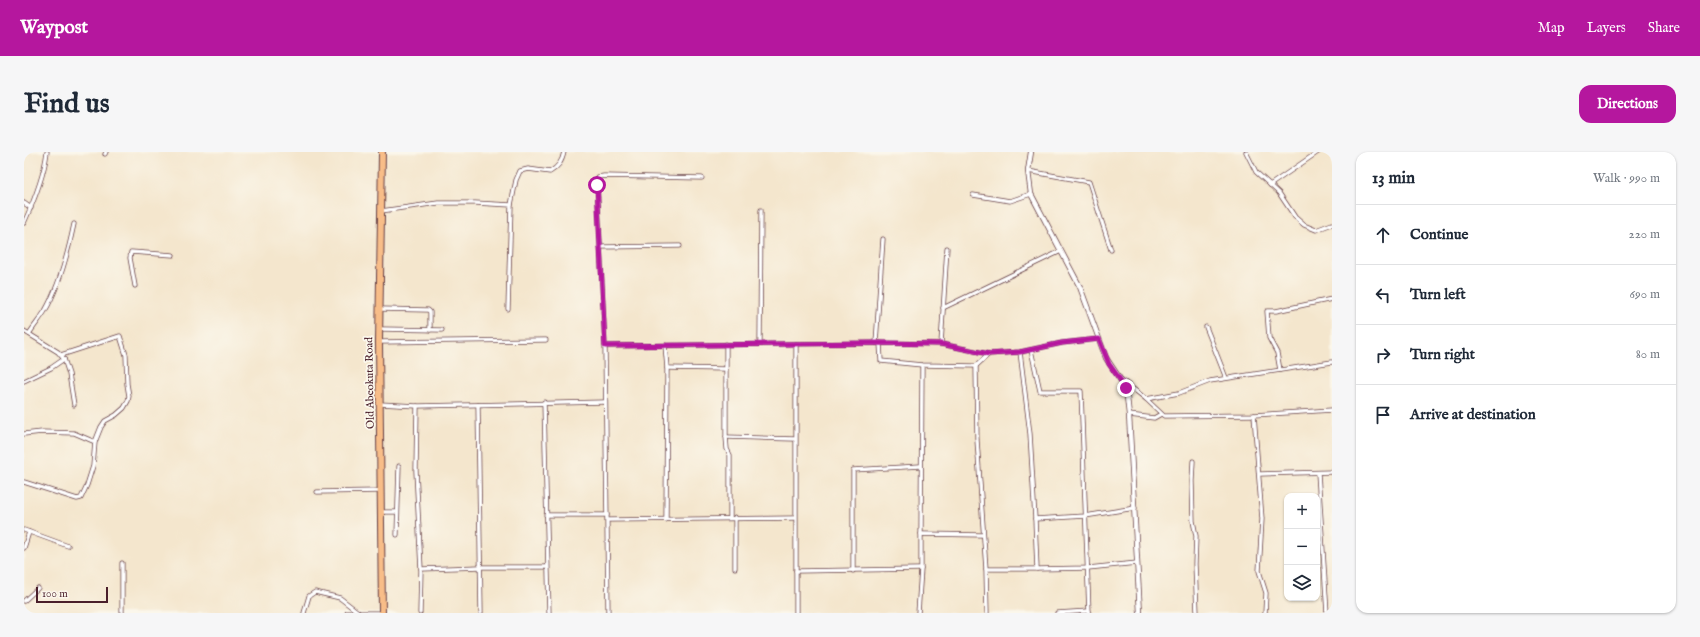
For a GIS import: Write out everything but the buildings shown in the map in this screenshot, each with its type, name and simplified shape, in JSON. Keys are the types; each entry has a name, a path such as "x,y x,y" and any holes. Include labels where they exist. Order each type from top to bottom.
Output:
{"highway":[{"name":"Old Abeokuta Road","path":"382,152 379,342 382,613"}],"street":[{"path":"24,223 31,208 45,162 46,152"},
{"path":"508,309 511,205 516,180 520,171 528,169 550,172 559,166 563,159 564,152"},
{"path":"1031,152 1028,171 1031,194 1080,287 1109,364 1122,380 1146,399 1161,414 1164,416 1254,415 1332,410"},
{"path":"1246,152 1256,172 1282,197 1295,217 1304,225 1316,230 1332,224"},
{"path":"1270,184 1318,152"},
{"path":"1028,171 1089,182 1110,250"},
{"path":"608,613 605,346 597,180 598,177 604,176 702,178"},
{"path":"973,195 1010,201 1031,194"},
{"path":"381,211 438,203 475,202 511,205"},
{"path":"24,203 31,208"},
{"path":"760,344 761,210"},
{"path":"28,334 45,311 53,294 69,248 74,224"},
{"path":"883,239 878,343 881,361 922,365 976,366 989,354"},
{"path":"600,247 680,246"},
{"path":"941,344 947,248"},
{"path":"943,308 1061,251"},
{"path":"135,286 130,258 131,252 173,255"},
{"path":"1280,370 1277,353 1269,338 1267,311 1276,311 1332,299"},
{"path":"380,309 428,310 430,312 430,330"},
{"path":"1206,327 1226,378"},
{"path":"380,329 442,330"},
{"path":"24,331 61,355 64,359 69,374 74,405"},
{"path":"24,482 77,499 81,498 87,485 92,466 95,442 105,421 116,415 128,401 129,396 126,355 120,336 61,355"},
{"path":"605,346 878,343 941,344 989,354 1020,352 1062,343 1099,339"},
{"path":"379,342 546,340"},
{"path":"726,344 726,437 727,449 730,456 735,568"},
{"path":"796,344 796,613"},
{"path":"665,345 666,520"},
{"path":"1031,350 1040,391 1081,391 1089,612 1057,613"},
{"path":"1020,352 1030,434 1036,519 1037,569"},
{"path":"24,381 64,359"},
{"path":"1146,399 1179,393 1194,386 1226,378 1332,362"},
{"path":"918,613 921,570 920,466 922,365"},
{"path":"976,366 977,440 986,569 987,613"},
{"path":"666,368 726,369"},
{"path":"1122,380 1128,395 1140,613"},
{"path":"380,404 417,406 544,402 606,402"},
{"path":"544,402 549,613"},
{"path":"478,405 481,613"},
{"path":"417,406 416,471 421,569 420,613"},
{"path":"1129,415 1154,418 1161,414"},
{"path":"1254,415 1260,474 1262,519 1260,571 1266,595 1265,613"},
{"path":"24,434 42,432 74,433 95,442"},
{"path":"726,437 795,439"},
{"path":"1193,462 1193,521 1196,536 1195,564 1197,613"},
{"path":"397,535 399,466"},
{"path":"854,571 853,470 920,466"},
{"path":"1260,474 1332,472"},
{"path":"1318,473 1327,613"},
{"path":"317,492 381,491"},
{"path":"1036,519 1085,516 1134,508"},
{"path":"381,512 397,512"},
{"path":"546,515 607,515"},
{"path":"608,520 795,518"},
{"path":"24,530 68,546"},
{"path":"24,548 29,532"},
{"path":"921,534 983,535"},
{"path":"122,563 122,613"},
{"path":"986,569 1088,568 1137,563"},
{"path":"421,569 547,567"},
{"path":"796,571 921,570"},
{"path":"24,601 38,588"},
{"path":"304,613 309,596 315,592 340,598 358,612"},
{"path":"347,613 382,613"}],"route":[{"path":"597,185 605,346 880,343 941,344 989,354 1020,352 1062,343 1099,339 1109,364 1117,372 1126,388"}]}
